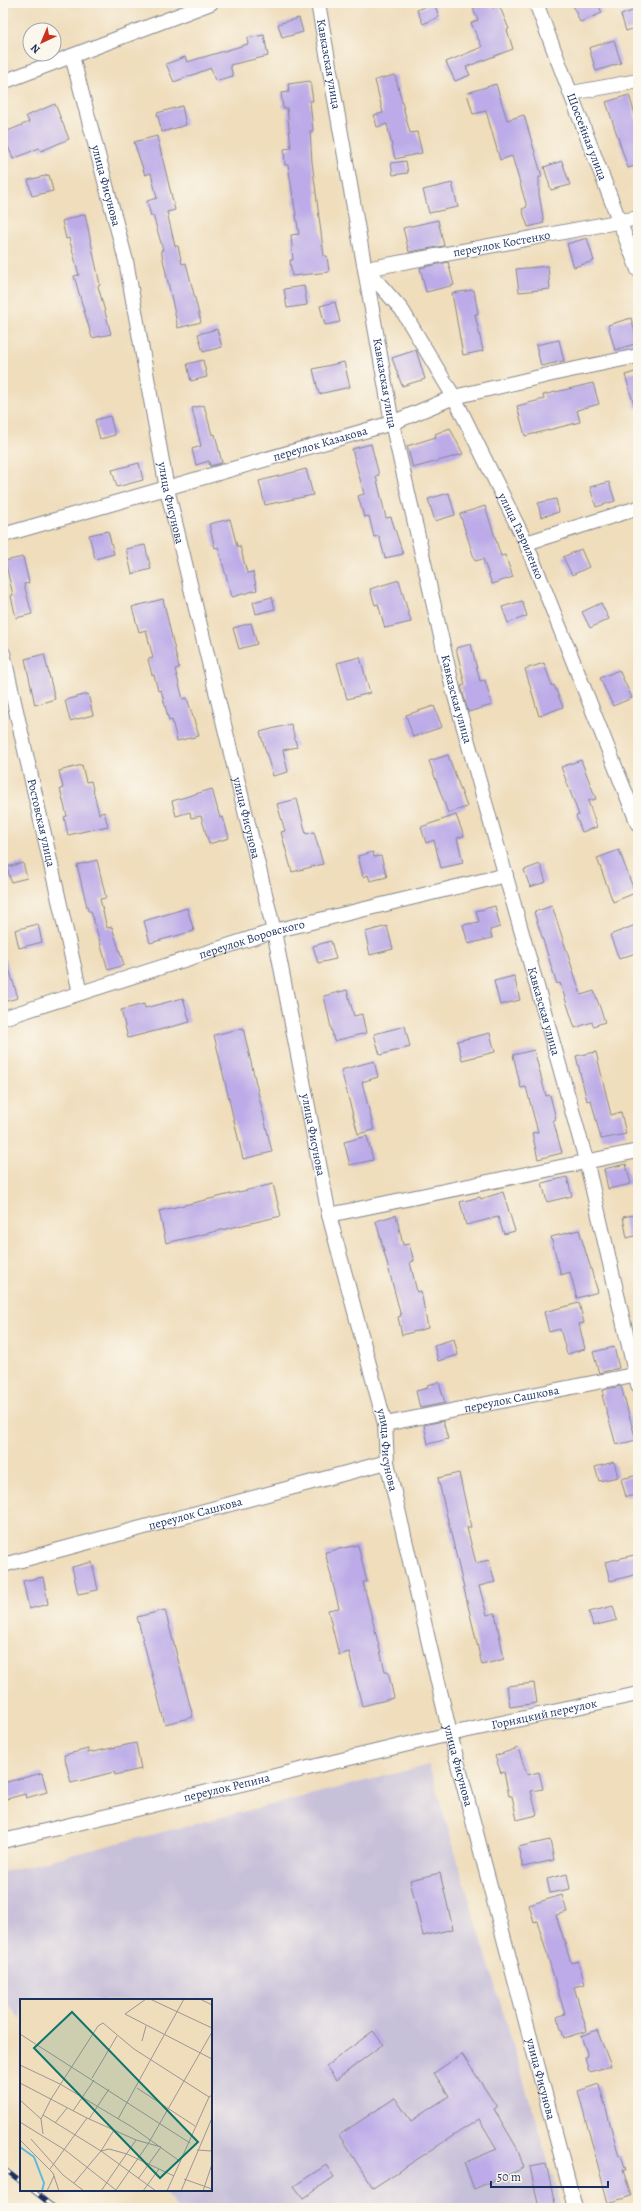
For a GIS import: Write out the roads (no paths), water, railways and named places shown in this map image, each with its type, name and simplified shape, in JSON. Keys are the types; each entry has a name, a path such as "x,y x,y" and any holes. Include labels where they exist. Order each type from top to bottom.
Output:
{"street":[{"path":"3,82 211,3"},
{"name":"Кавказская улица","path":"318,3 392,423 453,688 586,1160 637,1378"},
{"name":"Шоссейная улица","path":"536,3 572,93 638,270"},
{"name":"улица Фисунова","path":"72,56 126,261 167,489 274,931 329,1215 385,1424 387,1462 450,1734 575,2208"},
{"path":"572,93 638,81"},
{"name":"переулок Костенко","path":"366,269 638,218"},
{"name":"улица Гавриленко","path":"366,269 402,310 454,397 526,543 635,809 638,824"},
{"name":"переулок Казакова","path":"3,535 392,423 454,397 638,356"},
{"path":"526,543 638,508"},
{"name":"Ростовская улица","path":"3,653 80,993"},
{"name":"переулок Воровского","path":"3,1018 274,931 506,875"},
{"path":"329,1215 586,1160 638,1151"},
{"name":"переулок Сашкова","path":"385,1424 637,1378"},
{"name":"переулок Сашкова","path":"3,1565 387,1462"},
{"name":"Горняцкий переулок","path":"450,1734 638,1694"},
{"name":"переулок Репина","path":"3,1841 450,1734"}],"railway":[{"path":"3,2168 20,2181"},
{"path":"33,2191 55,2208"}]}
